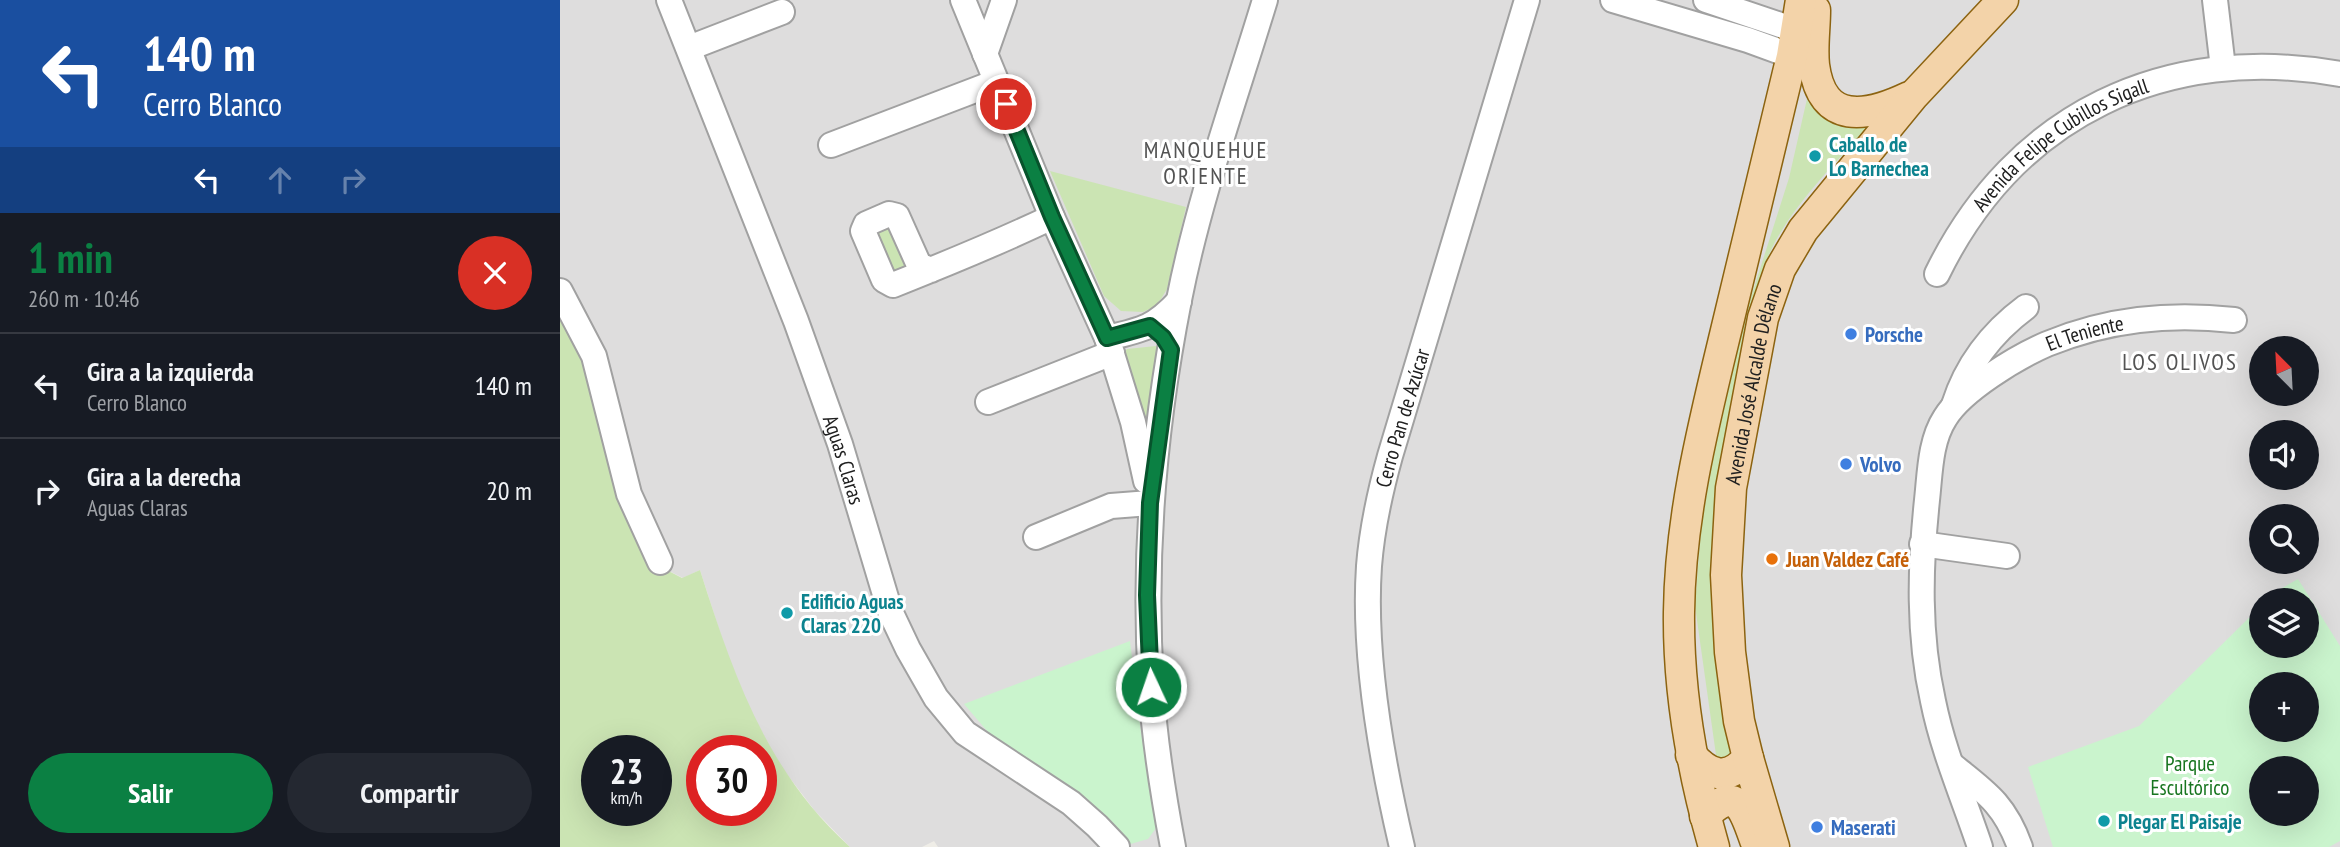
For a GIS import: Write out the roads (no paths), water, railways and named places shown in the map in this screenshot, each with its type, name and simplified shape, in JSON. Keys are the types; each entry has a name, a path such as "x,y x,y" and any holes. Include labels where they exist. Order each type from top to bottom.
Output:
{"main road":[{"name":"Avenida José Alcalde Délano","path":"1774,847 1740,721 1727,614 1727,537 1731,488 1763,318 1780,269 1803,230 1913,96 2003,0"},
{"name":"Avenida José Alcalde Délano","path":"1714,847 1691,755 1682,686 1679,614 1685,520 1709,404 1793,43 1811,3"},
{"path":"1811,3 1814,64 1819,85 1829,102 1843,111 1858,113 1885,108 1913,96"},
{"path":"1691,755 1707,770 1721,774 1735,770 1748,758"},
{"path":"1705,816 1725,803 1739,803 1757,847"}],"street":[{"name":"Aguas Claras","path":"669,0 796,321 840,444 890,611 916,666 936,698 965,733 1071,803 1117,847"},
{"path":"963,0 1052,217 1110,345 1133,422 1150,503"},
{"path":"985,54 1004,0"},
{"path":"1150,847 1172,840 1151,687 1147,595 1150,503 1160,421 1179,301 1191,246 1265,0"},
{"name":"Cerro Pan de Azúcar","path":"1402,847 1379,726 1370,644 1369,569 1372,537 1390,456 1527,0"},
{"path":"1613,0 1748,40 1793,43"},
{"path":"1706,0 1793,43"},
{"path":"2215,0 2223,68"},
{"path":"689,48 782,12"},
{"name":"Avenida Felipe Cubillos Sigall","path":"1937,274 1955,240 1982,200 2022,157 2044,138 2091,108 2116,96 2169,78 2223,68 2286,66 2340,74"},
{"path":"831,145 996,82"},
{"path":"931,270 1052,217"},
{"path":"560,291 594,356 626,486 660,562"},
{"path":"988,402 1150,326 1162,319 1179,301"},
{"name":"El Teniente","path":"1980,847 1941,735 1927,670 1922,606 1922,544 1939,429 1954,406 1959,389 1976,357 1998,330 2026,307"},
{"name":"El Teniente","path":"1954,406 2012,362 2039,348 2094,328 2121,321 2168,316 2234,320"},
{"path":"1150,326 1163,337 1171,350"},
{"path":"1133,422 1139,428 1149,429 1160,421"},
{"path":"1037,537 1111,506 1150,503"},
{"path":"1922,544 2007,556"},
{"path":"1952,766 1989,795 2011,822 2020,847"}],"place":[{"name":"Caballo de Lo Barnechea","path":"1815,156"},
{"name":"Porsche","path":"1851,334"},
{"name":"Volvo","path":"1846,464"},
{"name":"Juan Valdez Café","path":"1772,559"},
{"name":"Edificio Aguas Claras 220","path":"787,613"},
{"name":"Plegar El Paisaje","path":"2104,821"},
{"name":"Maserati","path":"1817,827"}],"district":[{"name":"MANQUEHUE ORIENTE","path":"1206,162"},
{"name":"LOS OLIVOS","path":"2180,361"}],"park label":[{"name":"Parque Escultórico","path":"2190,775"}]}
